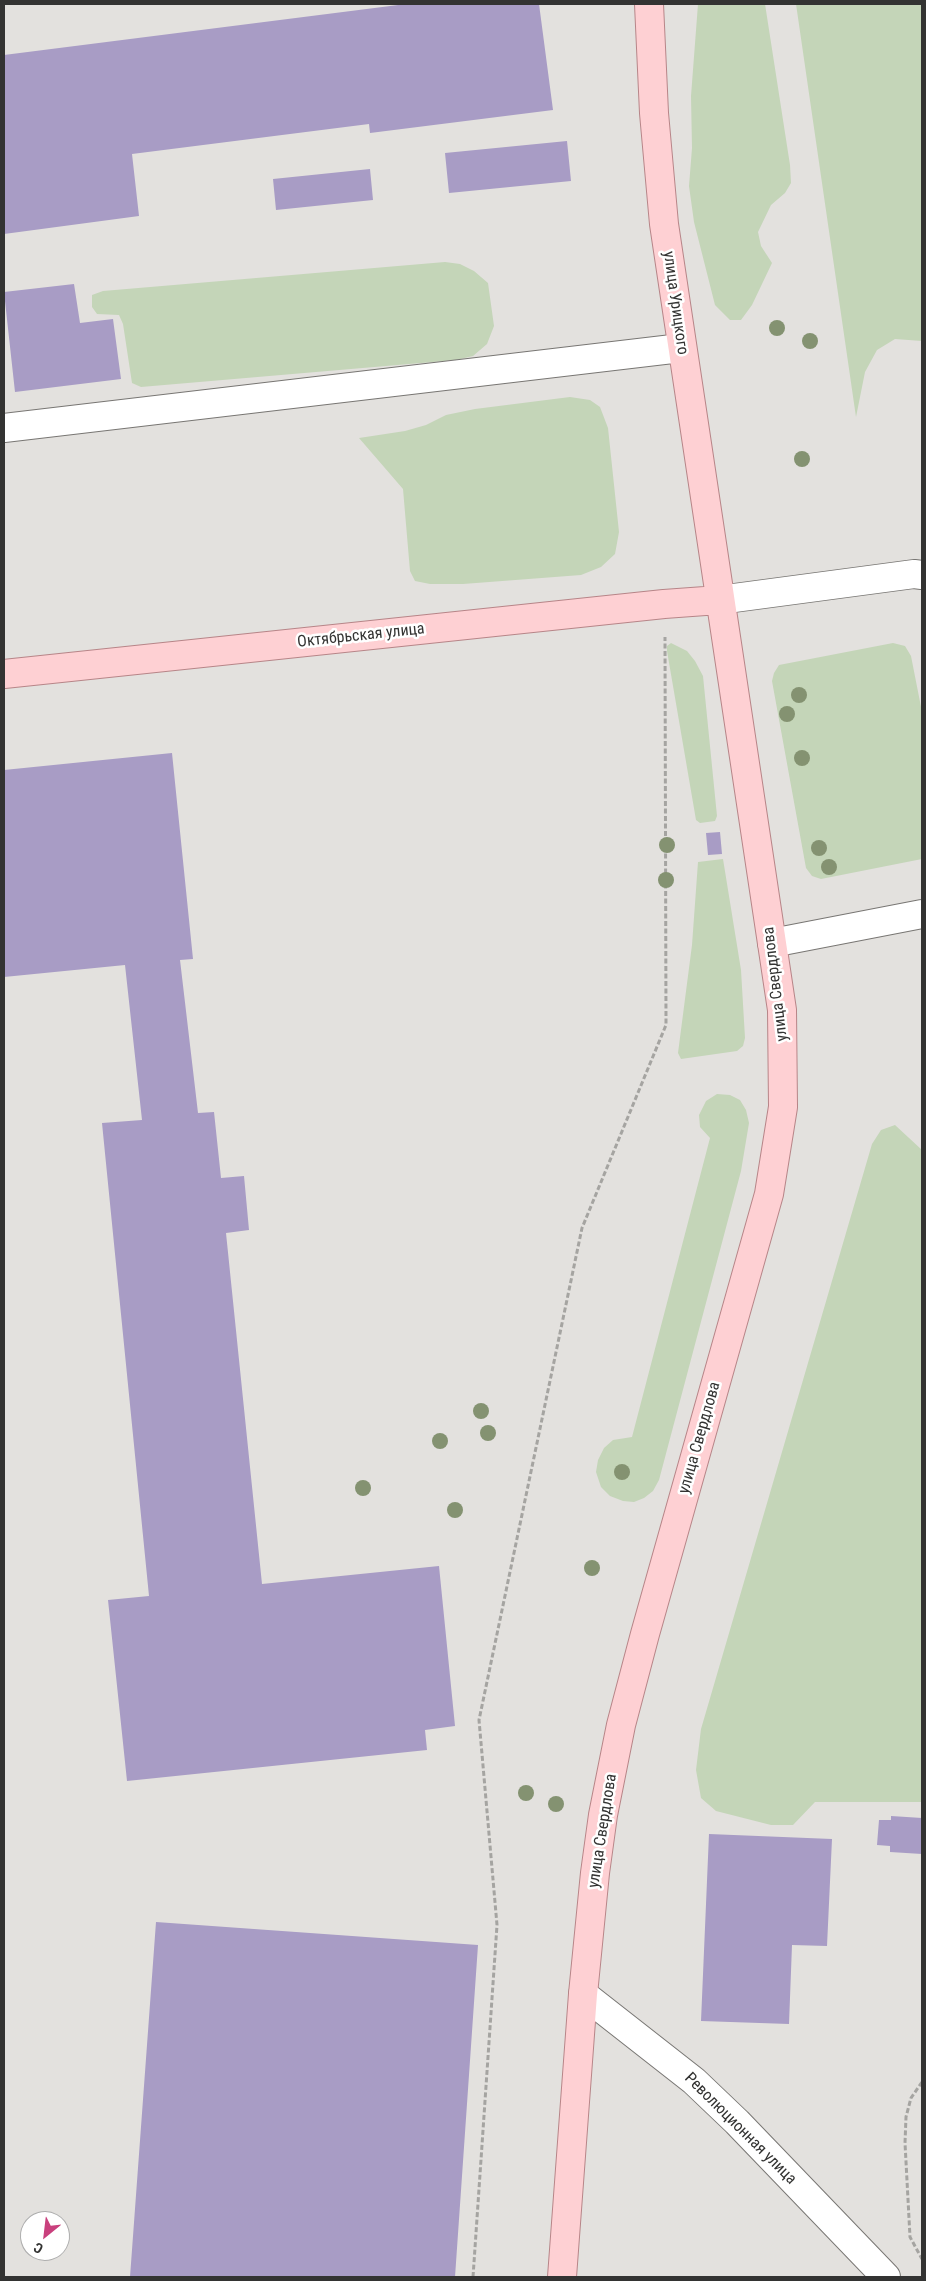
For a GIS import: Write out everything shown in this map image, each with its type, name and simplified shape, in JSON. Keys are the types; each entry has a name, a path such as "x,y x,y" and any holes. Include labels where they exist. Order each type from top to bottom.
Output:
{"main road":[{"name":"улица Урицкого","path":"649,4 658,168 681,348 719,600"},
{"name":"Октябрьская улица","path":"4,674 664,604 719,600"},
{"name":"улица Свердлова","path":"562,2277 583,1994 594,1873 603,1815 621,1725 645,1634 769,1194 783,1107 782,1010 719,600"}],"street":[{"path":"4,428 681,348"},
{"path":"719,600 914,574 922,575"},
{"path":"772,943 922,914"},
{"name":"Революционная улица","path":"583,1994 694,2081 737,2122 886,2277"}],"path":[{"path":"473,2277 497,1925 479,1720 582,1228 666,1025 664,604"},
{"path":"922,2082 911,2098 906,2117 905,2143 910,2237 922,2260"}],"green space":[{"path":"698,4 765,4 790,165 791,183 785,193 771,205 758,232 761,246 772,263 752,305 741,320 730,320 715,305 694,222 689,186 692,148 691,96"},
{"path":"796,4 922,4 922,341 895,339 877,350 865,372 856,417"},
{"path":"445,262 460,264 474,271 488,283 494,326 487,344 473,356 456,360 141,387 132,383 123,324 119,315 97,314 92,307 92,295 103,291"},
{"path":"570,397 590,400 600,407 608,428 619,532 615,554 601,567 581,575 463,584 430,584 415,581 410,571 403,489 359,438 405,431 426,425 446,415 475,409"},
{"path":"671,643 687,651 703,676 717,816 715,821 700,823 696,820 667,651 667,646"},
{"path":"893,643 905,646 911,656 922,712 922,859 821,879 812,876 806,868 772,681 774,673 779,665"},
{"path":"723,859 741,970 745,1038 743,1046 737,1051 681,1059 678,1053 692,945 698,862"},
{"path":"717,1094 730,1095 740,1100 746,1110 749,1123 741,1171 659,1480 653,1491 644,1498 634,1502 623,1501 610,1496 601,1487 596,1472 598,1460 604,1448 613,1440 632,1437 710,1138 700,1127 699,1115 706,1101"},
{"path":"895,1125 922,1150 922,1802 815,1802 793,1825 771,1825 716,1811 701,1798 696,1770 701,1729 872,1144 881,1130"}],"building":[{"path":"406,4 539,4 553,110 370,133 369,124 132,154 139,216 4,234 4,55"},
{"path":"567,141 571,181 449,193 445,153"},
{"path":"370,169 373,200 276,210 273,179"},
{"path":"74,284 80,323 113,319 121,379 15,392 4,292"},
{"path":"172,753 193,959 180,960 198,1113 214,1112 221,1178 244,1176 249,1230 226,1233 262,1584 439,1566 455,1726 425,1730 427,1750 127,1781 108,1600 149,1596 102,1123 142,1120 125,965 4,977 4,770"},
{"path":"720,832 722,854 708,855 706,833"},
{"path":"891,1816 922,1818 922,1854 890,1852 890,1846 877,1845 879,1820 891,1820"},
{"path":"709,1834 832,1839 827,1946 792,1945 789,2024 701,2021"},
{"path":"156,1922 478,1945 455,2277 130,2277"}]}
